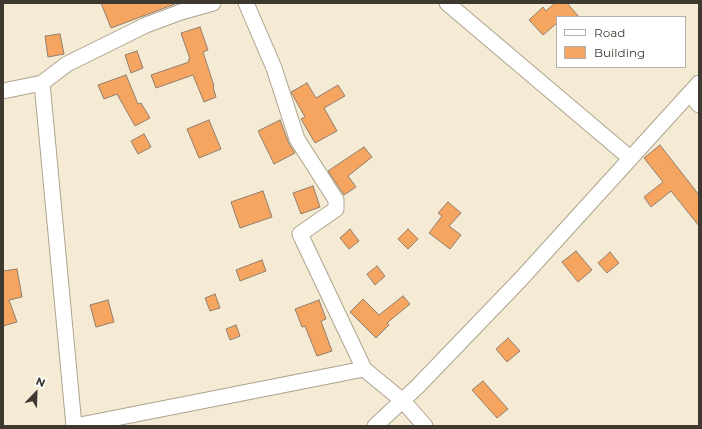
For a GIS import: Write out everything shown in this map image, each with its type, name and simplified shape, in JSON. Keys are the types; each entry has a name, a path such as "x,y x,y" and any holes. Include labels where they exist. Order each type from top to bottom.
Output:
{"street":[{"path":"3,91 42,83 67,64 146,25 181,12 213,3"},
{"path":"246,3 274,68 297,138 336,200 336,209 300,234 364,369 403,401 425,426"},
{"path":"447,3 630,158"},
{"path":"42,83 75,426 364,369"},
{"path":"375,426 403,401 520,280 695,88"},
{"path":"695,88 699,105"}],"building":[{"path":"101,3 175,3 175,4 111,28"},
{"path":"555,3 567,3 578,16 556,16 556,24 543,35 529,20 543,7 546,11"},
{"path":"200,27 208,50 203,52 216,97 204,102 193,75 156,88 151,75 189,62 188,60 190,59 181,33"},
{"path":"60,34 64,54 48,57 45,36"},
{"path":"137,51 143,68 131,73 125,55"},
{"path":"126,75 138,104 141,103 150,118 135,126 117,94 104,99 98,85"},
{"path":"307,83 316,98 338,85 345,96 324,108 337,131 315,143 301,119 305,117 291,92"},
{"path":"209,120 221,149 199,158 187,129"},
{"path":"280,120 289,144 295,153 274,164 258,131"},
{"path":"144,134 151,147 138,154 131,141"},
{"path":"660,145 699,195 699,226 671,191 651,207 644,197 663,182 644,158"},
{"path":"364,147 372,157 348,176 356,187 344,195 328,171"},
{"path":"313,186 320,207 301,214 293,193"},
{"path":"263,191 272,217 240,228 231,202"},
{"path":"448,202 461,213 449,226 461,235 450,249 429,233 442,216 438,213"},
{"path":"350,229 359,241 349,249 340,238"},
{"path":"408,229 418,239 408,249 398,239"},
{"path":"576,251 592,270 578,282 562,262"},
{"path":"610,252 619,263 607,273 598,263"},
{"path":"262,260 266,271 240,281 236,270"},
{"path":"377,266 385,276 375,285 367,274"},
{"path":"17,269 22,297 9,300 17,322 3,326 3,271"},
{"path":"215,294 220,308 210,311 205,298"},
{"path":"403,296 410,304 387,323 389,325 376,338 350,312 363,299 379,315"},
{"path":"108,300 114,322 96,327 90,305"},
{"path":"319,300 326,319 321,321 332,351 317,356 305,326 302,327 295,309"},
{"path":"236,325 240,336 230,340 226,329"},
{"path":"508,338 520,351 507,362 496,349"},
{"path":"483,381 508,409 497,418 472,390"}]}
